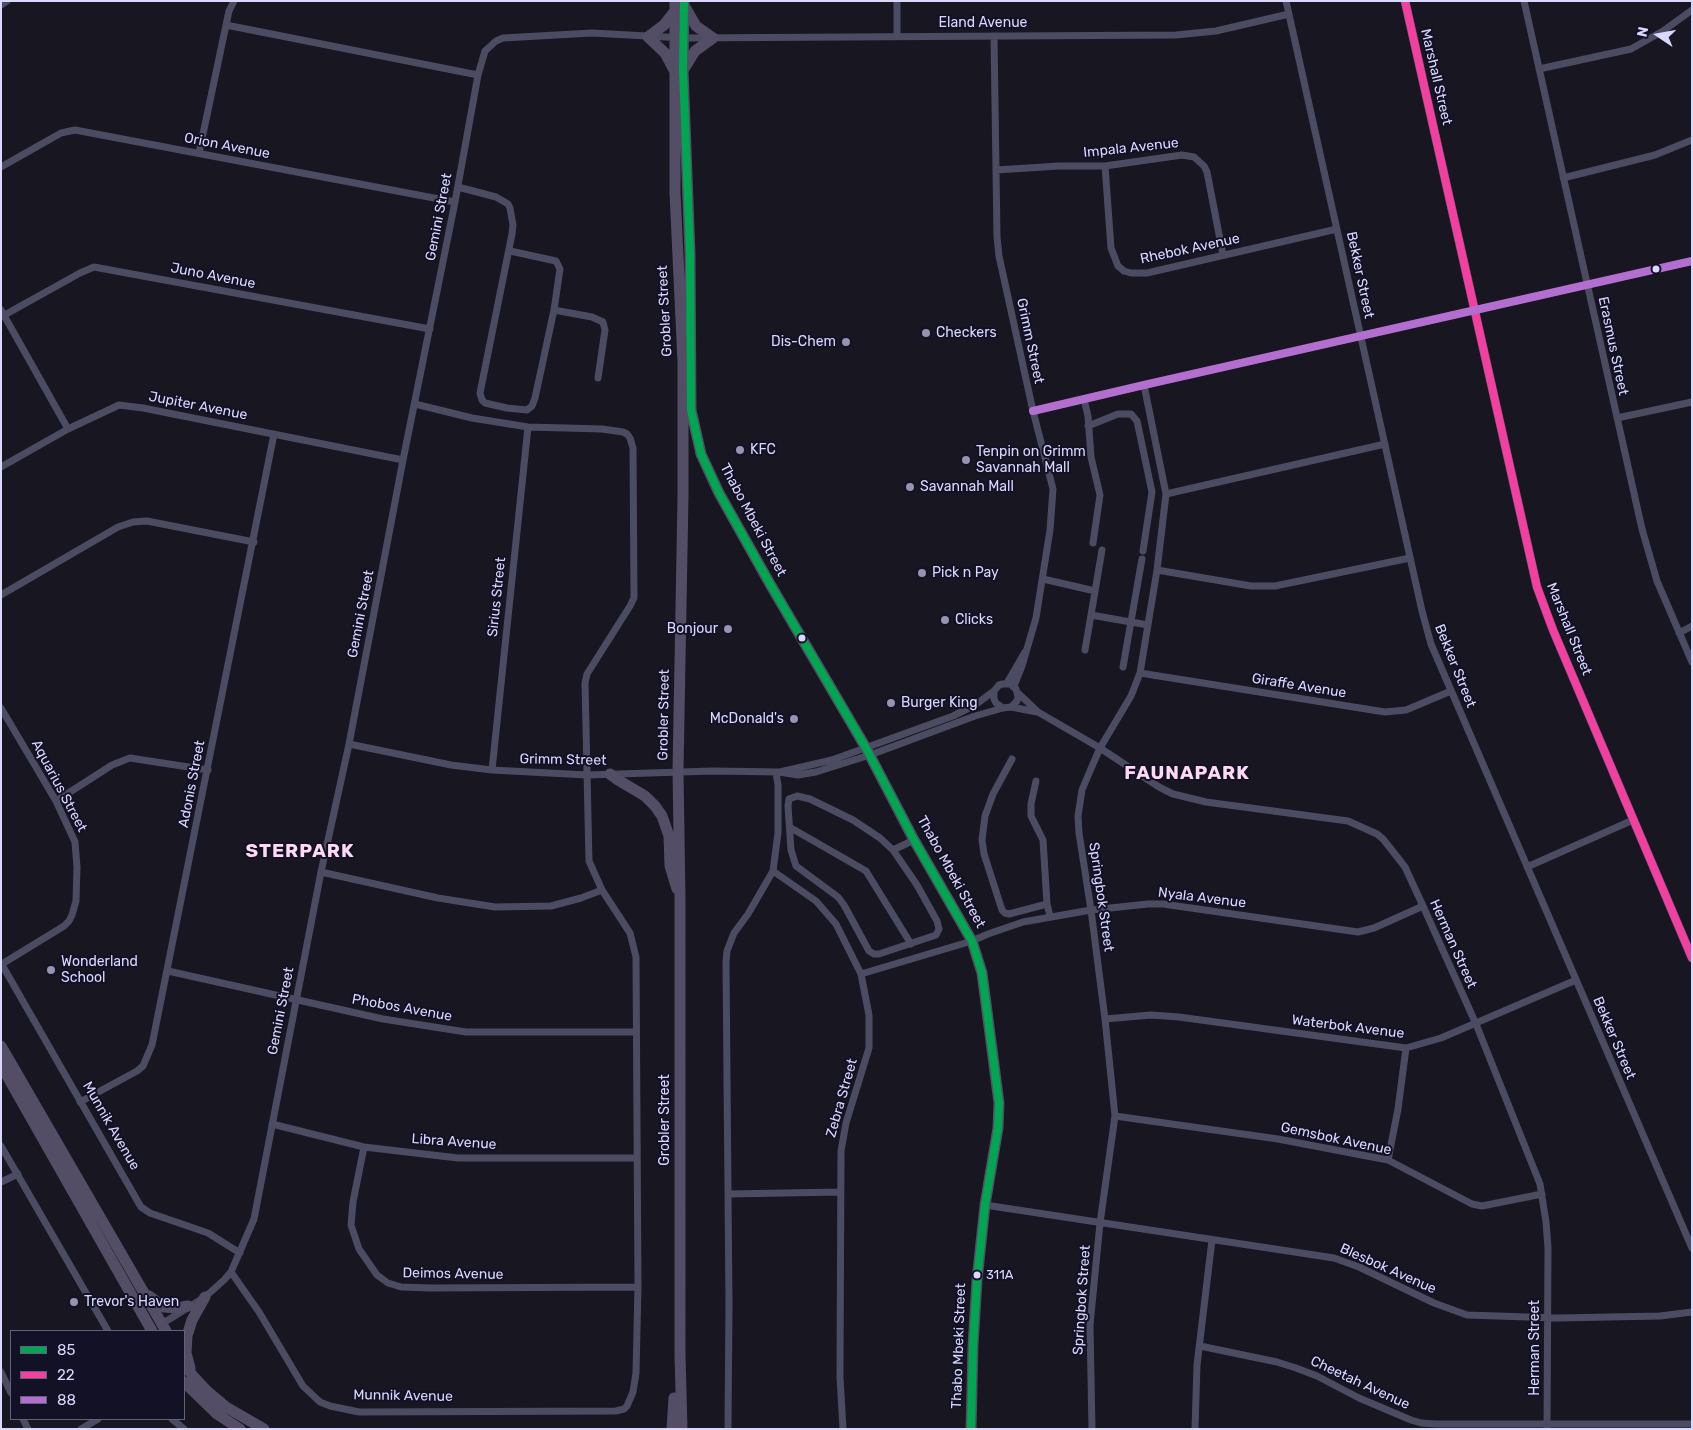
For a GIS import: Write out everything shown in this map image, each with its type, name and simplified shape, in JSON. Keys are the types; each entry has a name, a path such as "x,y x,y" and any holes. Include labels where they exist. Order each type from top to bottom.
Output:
{"main road":[{"path":"680,5 696,26 713,38 695,51 679,71 665,53 648,37 664,25 680,5"},
{"name":"Grobler Street","path":"680,5 675,193 682,349 683,497 678,772 680,898 680,1355 682,1429"},
{"name":"Grobler Street","path":"679,71 690,253 691,410"},
{"path":"682,349 687,360 691,410 683,497"},
{"name":"Thabo Mbeki Street","path":"691,410 701,454 719,493 868,752 914,840 972,941 982,973 999,1103 998,1128 985,1206 977,1280 972,1346 971,1429"},
{"path":"610,774 645,796 662,816 669,836 673,878 680,898"},
{"path":"1,1046 164,1328"},
{"path":"1,1065 151,1330"},
{"path":"140,1285 153,1299 164,1306 178,1308 188,1306"},
{"path":"205,1297 195,1314 187,1336 188,1378 217,1414 240,1429"},
{"path":"672,1429 675,1379 680,1355"},
{"path":"188,1378 226,1407 264,1429"}],"street":[{"path":"1,5 7,1"},
{"path":"199,153 229,11 234,1"},
{"path":"897,1 897,36"},
{"name":"Bekker Street","path":"1286,1 1426,627 1451,691 1692,1248"},
{"name":"Marshall Street","path":"1405,1 1537,587 1553,630 1692,958"},
{"name":"Erasmus Street","path":"1524,1 1616,418 1648,552 1657,581 1692,662"},
{"path":"1539,70 1631,49 1663,31 1692,10"},
{"name":"Eland Avenue","path":"679,38 1176,35 1216,30 1289,14"},
{"path":"226,25 478,75"},
{"name":"Gemini Street","path":"164,1328 188,1306 205,1297 217,1287 231,1272 254,1219 321,872 349,744 403,460 458,187 478,75 485,51 496,41 503,38 592,33 679,38"},
{"name":"Grimm Street","path":"994,36 997,237 999,256 1033,411 1053,489 1050,530 1036,618 1022,666 1013,687"},
{"name":"Orion Avenue","path":"1,167 67,131 90,132 455,202"},
{"path":"1563,178 1663,153 1692,140"},
{"name":"Impala Avenue","path":"996,170 1059,166 1104,166 1188,155 1199,160 1207,172 1223,255"},
{"name":"Rhebok Avenue","path":"1104,166 1111,248 1114,258 1124,271 1131,273 1147,273 1337,229"},
{"path":"458,187 496,197 508,204 512,214 513,226 510,251 480,389 481,397 486,403 527,410 532,406 535,398 554,310 560,269 556,261 510,251"},
{"path":"1033,411 1144,384 1692,261"},
{"name":"Juno Avenue","path":"2,314 94,267 430,329"},
{"path":"554,310 600,319 604,323 598,378"},
{"path":"2,314 68,429"},
{"name":"Springbok Street","path":"1092,1429 1090,1325 1100,1222 1115,1116 1105,1019 1078,816 1082,790 1100,748 1131,696 1140,673 1157,570 1166,494 1144,384"},
{"path":"1084,399 1091,457 1100,495 1093,543"},
{"path":"1616,418 1692,402"},
{"name":"Jupiter Avenue","path":"1,468 68,429 113,406 125,404 403,460"},
{"path":"415,404 472,418 528,427"},
{"path":"1088,426 1118,414 1130,414 1137,421 1152,492 1143,551"},
{"name":"Grobler Street","path":"528,427 610,430 627,434 630,438 634,454 635,591 630,606 586,677 589,861 602,890 633,939 636,957 638,1287 636,1373 631,1399 624,1409 616,1411"},
{"name":"Sirius Street","path":"492,770 528,427"},
{"name":"Adonis Street","path":"80,1102 126,1079 143,1066 152,1045 254,542 274,434"},
{"path":"1166,494 1386,444"},
{"path":"1,596 118,527 133,522 147,521 254,542"},
{"path":"1085,650 1102,550"},
{"path":"1157,570 1251,586 1275,586 1410,558"},
{"path":"1123,667 1142,559"},
{"path":"1043,580 1095,591"},
{"path":"1092,615 1148,625"},
{"path":"1679,633 1692,626"},
{"name":"Giraffe Avenue","path":"1140,673 1385,712 1406,710 1451,691"},
{"path":"999,685 1013,687 1017,701 1011,707 1003,708 996,703 994,691 999,685"},
{"name":"Herman Street","path":"1013,687 1038,712 1100,748 1159,787 1186,798 1280,813 1340,819 1365,828 1383,839 1405,867 1476,1024 1538,1177 1547,1233 1549,1318 1547,1426"},
{"name":"Grimm Street","path":"868,752 975,705 994,691"},
{"name":"Herman Street","path":"1011,707 1038,712"},
{"name":"Aquarius Street","path":"1,708 56,801 75,842 78,867 76,901 72,915 64,926 2,964"},
{"name":"Grimm Street","path":"349,744 450,765 492,770 587,775 678,772 778,772 868,752 1003,708"},
{"path":"56,801 112,765 130,758 208,770"},
{"path":"1012,759 992,794 985,816 982,840 984,854 1002,910 1005,913 1009,914 1047,904"},
{"path":"728,1429 727,951 734,934 773,871 778,832 778,772"},
{"path":"1036,781 1031,804 1031,816 1042,840 1047,904 1050,916"},
{"path":"797,796 805,797 833,809 880,838 893,850 917,885 937,921 939,929 936,935 877,955 869,951 838,896 796,866 791,850 789,799 797,796"},
{"path":"1527,867 1633,820"},
{"path":"791,828 866,870 911,944"},
{"path":"893,850 914,840"},
{"name":"Zebra Street","path":"773,871 816,901 827,912 843,936 861,974 869,1014 871,1037 867,1057 843,1136 840,1192 840,1377 843,1429"},
{"path":"321,872 438,898 495,907 551,906 602,890"},
{"name":"Nyala Avenue","path":"861,974 972,941 1023,922 1091,910 1163,904 1358,932 1374,928 1423,906"},
{"name":"Munnik Avenue","path":"2,964 141,1207 150,1213 208,1233 240,1253"},
{"name":"Phobos Avenue","path":"168,971 383,1019 466,1032 636,1032"},
{"name":"Waterbok Avenue","path":"1105,1019 1151,1016 1179,1017 1406,1048 1441,1038 1476,1024 1576,980"},
{"path":"1388,1160 1398,1108 1406,1048"},
{"name":"Gemsbok Avenue","path":"1115,1116 1278,1139 1388,1160 1472,1204 1482,1206 1542,1194"},
{"name":"Libra Avenue","path":"272,1124 364,1147 475,1158 636,1158"},
{"path":"1,1146 107,1330"},
{"name":"Deimos Avenue","path":"364,1147 350,1225 359,1249 377,1275 388,1283 401,1287 423,1288 638,1287"},
{"path":"1,1182 18,1174"},
{"path":"728,1194 840,1192"},
{"name":"Blesbok Avenue","path":"985,1206 1334,1258 1434,1304 1467,1315 1549,1318 1660,1316 1692,1312"},
{"path":"1195,1429 1200,1346 1212,1240"},
{"name":"Munnik Avenue","path":"231,1272 259,1312 303,1386 320,1402 330,1406 359,1412 616,1411"},
{"name":"Cheetah Avenue","path":"1200,1346 1277,1362 1296,1368 1317,1376 1359,1398 1421,1423 1547,1426 1692,1424"},
{"path":"1,1372 10,1391"},
{"path":"82,1429 96,1420"},
{"path":"173,1420 184,1429"}],"transit line":[{"name":"85","path":"684,1 683,70 690,253 691,410 701,454 719,493 866,748 914,840 972,941 982,973 999,1103 998,1128 985,1205 977,1280 971,1429"},
{"name":"22","path":"1405,1 1537,587 1553,630 1692,958"},
{"name":"88","path":"1033,411 1692,261"}],"place":[{"name":"Checkers","path":"926,333"},
{"name":"Dis-Chem","path":"846,342"},
{"name":"KFC","path":"740,450"},
{"name":"Tenpin on Grimm Savannah Mall","path":"966,460"},
{"name":"Savannah Mall","path":"910,487"},
{"name":"Pick n Pay","path":"922,573"},
{"name":"Clicks","path":"945,620"},
{"name":"Bonjour","path":"728,629"},
{"name":"Burger King","path":"891,703"},
{"name":"McDonald's","path":"794,719"},
{"name":"Wonderland School","path":"51,970"},
{"name":"311A","path":"977,1275"},
{"name":"Trevor's Haven","path":"74,1302"}],"district":[{"name":"FAUNAPARK","path":"1187,774"},
{"name":"STERPARK","path":"300,852"}]}
